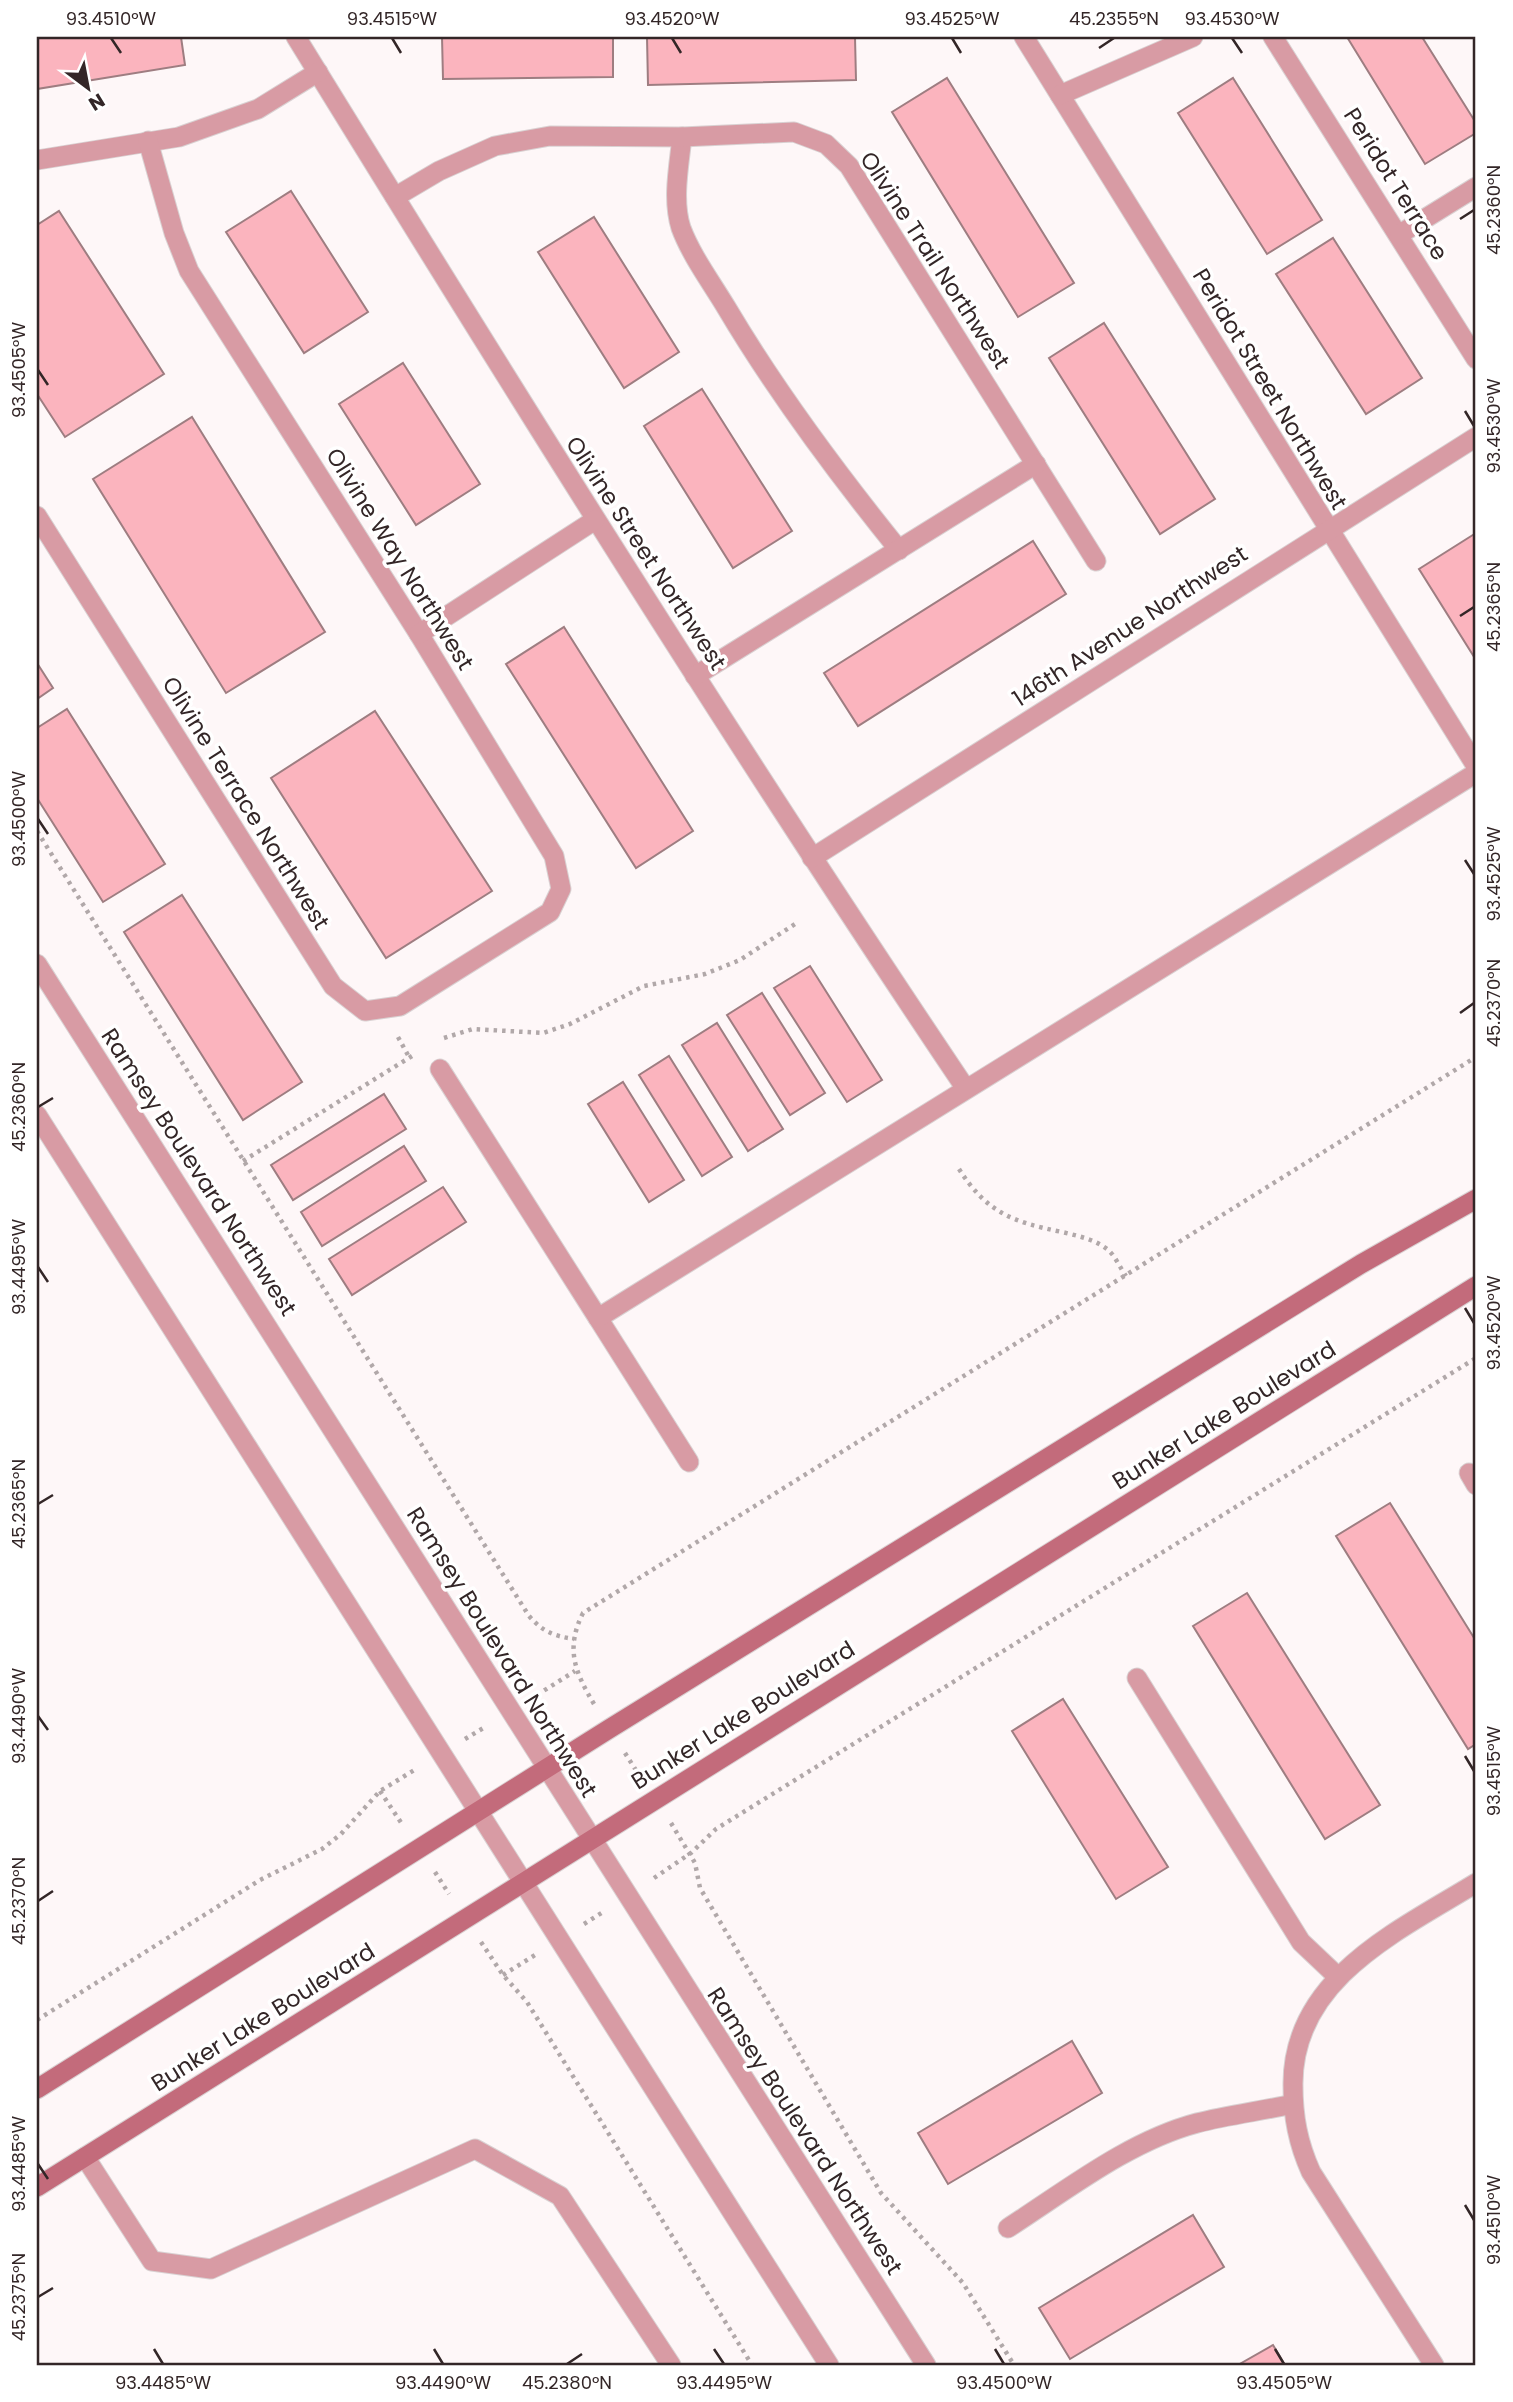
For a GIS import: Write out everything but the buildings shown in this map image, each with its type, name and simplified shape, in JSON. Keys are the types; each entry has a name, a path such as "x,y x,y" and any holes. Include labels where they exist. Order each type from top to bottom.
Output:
{"main road":[{"path":"37,2089 609,1729 1361,1265 1476,1199"},
{"name":"Bunker Lake Boulevard","path":"37,2187 1476,1286"}],"street":[{"name":"Olivine Street Northwest","path":"296,37 595,520 812,858 966,1089"},
{"name":"Peridot Street Northwest","path":"1024,37 1476,766"},
{"path":"1060,95 1193,37"},
{"name":"Peridot Terrace","path":"1273,37 1400,234 1476,359"},
{"path":"37,160 179,137 258,109 317,72"},
{"name":"Olivine Trail Northwest","path":"395,197 439,171 495,146 550,136 682,138 794,132 826,144 849,166 1096,561"},
{"path":"682,138 677,196 681,227 695,254 765,373 801,425 899,550"},
{"name":"Olivine Way Northwest","path":"148,142 174,233 189,271 419,634 554,856 561,889 550,912 400,1006 383,1009"},
{"path":"1400,234 1476,187"},
{"name":"146th Avenue Northwest","path":"812,858 1476,437"},
{"path":"695,676 1036,464"},
{"name":"Olivine Terrace Northwest","path":"37,516 333,986 365,1011 383,1009"},
{"path":"419,634 595,520"},
{"path":"598,1318 1476,773"},
{"name":"Ramsey Boulevard Northwest","path":"37,964 626,1897 926,2365"},
{"path":"440,1069 689,1462"},
{"path":"37,1115 828,2365"},
{"path":"1137,1678 1301,1942 1338,1977"},
{"path":"1434,2365 1311,2172 1297,2141 1293,2074 1299,2037 1316,2003 1338,1977 1373,1947 1476,1883"},
{"path":"1008,2228 1101,2168 1150,2141 1196,2123 1293,2104"},
{"path":"85,2157 152,2261 211,2269 475,2149 560,2196 671,2365"}],"path":[{"path":"37,831 529,1616 552,1636 575,1639"},
{"path":"443,1039 472,1029 543,1033 644,986 705,974 740,960 798,922"},
{"path":"383,1009 410,1057 440,1069"},
{"path":"243,1161 421,1051"},
{"path":"1014,2365 963,2283 881,2193 699,1888 691,1853 609,1729 575,1671 575,1639 583,1613 1476,1057"},
{"path":"959,1169 991,1209 1015,1221 1086,1237 1109,1250 1126,1276"},
{"path":"559,1940 691,1853 728,1822 1476,1358"},
{"path":"37,2020 260,1880 322,1849 341,1834 380,1791 575,1671"},
{"path":"380,1791 503,1975 527,2002 752,2365"}]}
